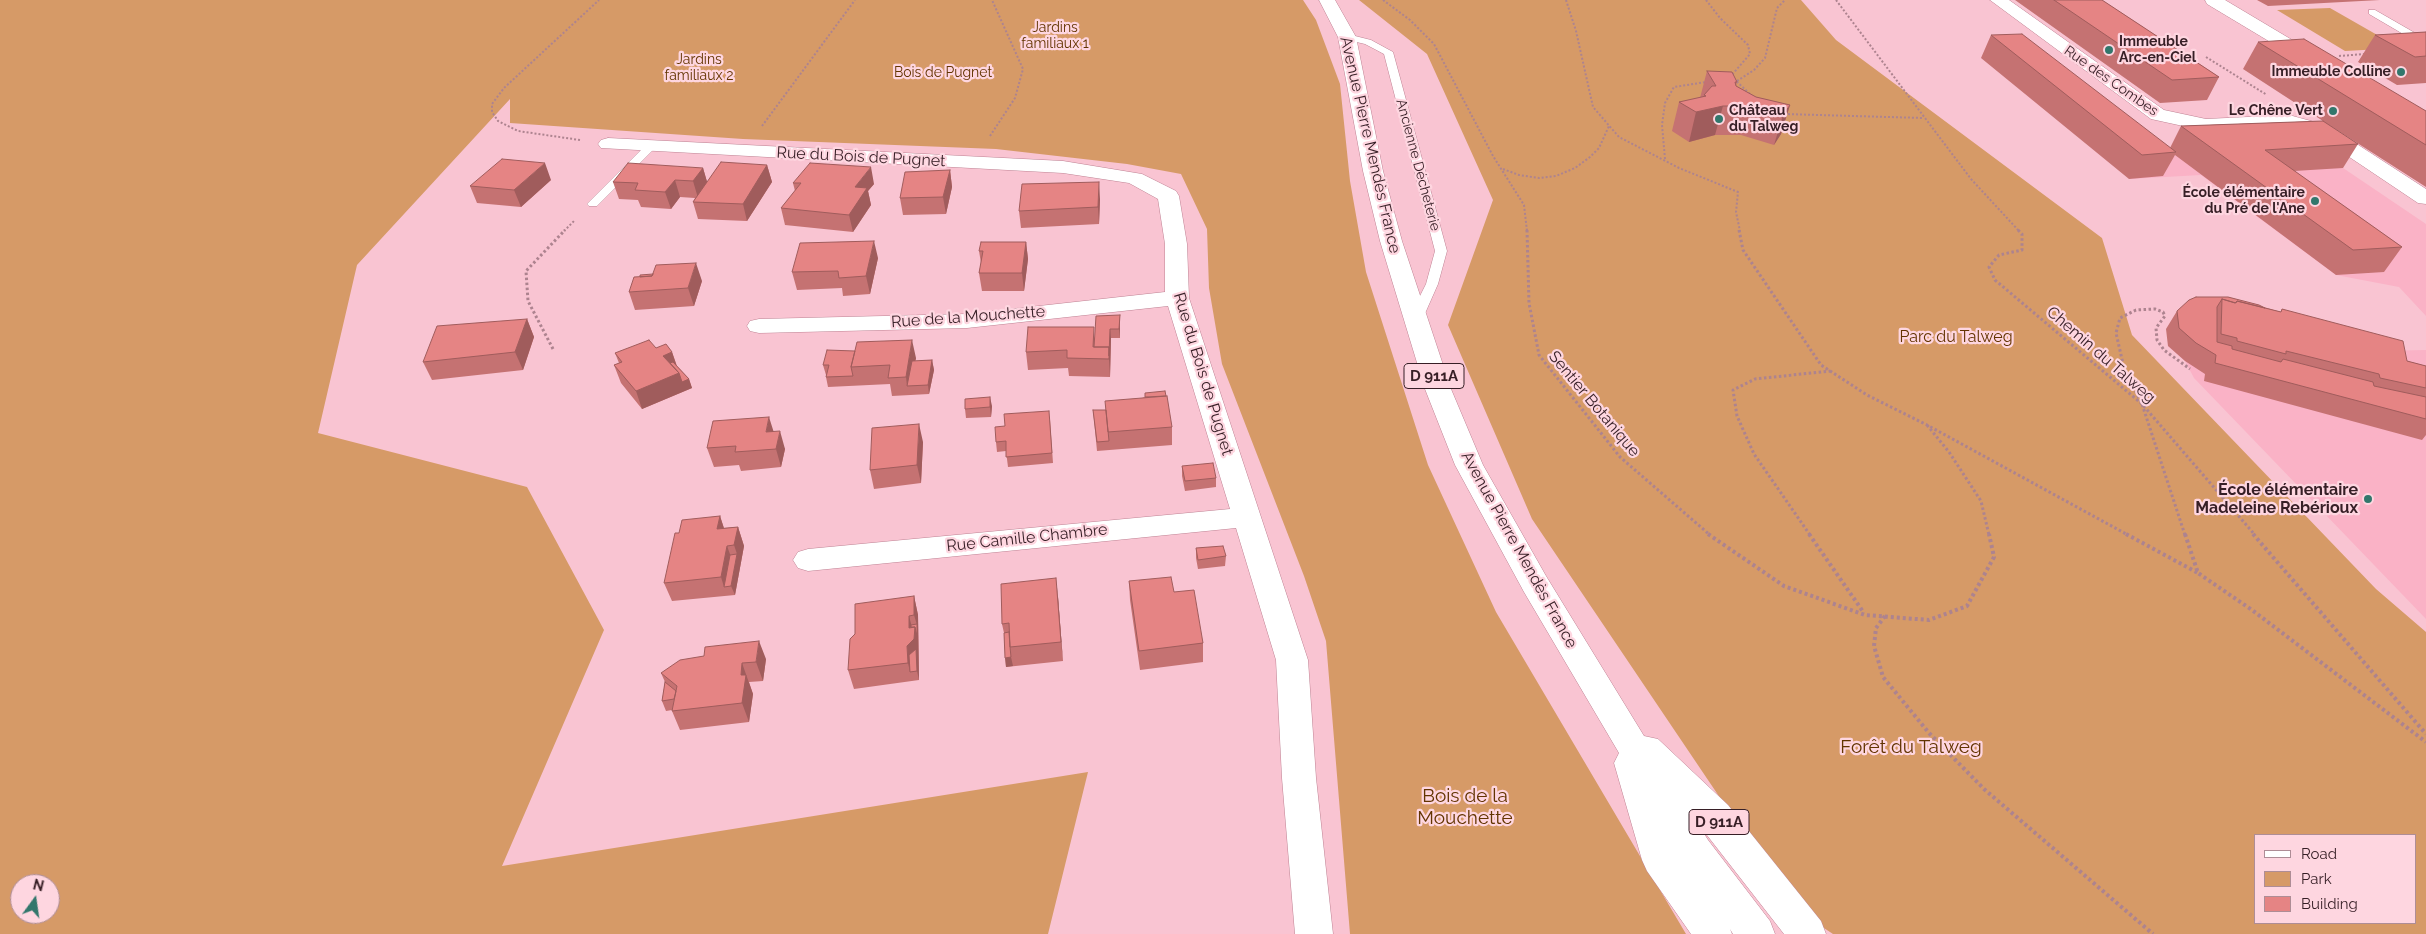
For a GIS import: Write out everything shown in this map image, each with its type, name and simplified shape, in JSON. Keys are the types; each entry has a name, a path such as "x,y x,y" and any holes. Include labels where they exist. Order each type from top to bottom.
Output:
{"street":[{"name":"Avenue Pierre Mendès France","path":"1327,0 1347,36 1374,171 1392,241 1438,389 1469,465 1535,584 1695,852 1756,934"},
{"name":"Rue des Combes","path":"1998,0 2158,116 2206,125 2289,121 2307,124 2322,130 2426,198"},
{"path":"2214,0 2328,68"},
{"name":"Rue du Bois de Pugnet","path":"608,144 1063,167 1136,178 1168,196 1176,244 1177,298 1292,660 1298,778 1314,934"},
{"name":"Rue de la Mouchette","path":"759,326 967,320 1177,298"},
{"name":"Rue Camille Chambre","path":"808,560 1247,517"},
{"name":"Avenue Pierre Mendès France","path":"1618,721 1715,816 1807,934"},
{"path":"1618,721 1660,860 1713,934"}],"lane":[{"path":"2372,12 2413,36 2426,36"},
{"name":"Ancienne Décheterie","path":"1347,36 1368,42 1388,52 1439,246 1440,260 1432,284 1416,318"},
{"path":"593,204 651,146"}],"path":[{"path":"599,0 504,88 492,104 492,112 498,121 518,131 608,144"},
{"path":"744,151 855,0"},
{"path":"966,163 986,142 1015,98 1023,69 992,0"},
{"name":"Sentier Botanique","path":"1382,0 1410,20 1434,44 1502,169 1524,205 1528,238 1529,303 1539,355 1620,457 1717,541 1784,586 1865,615 1929,620 1968,606 1994,557 1981,501 1949,452 1927,425"},
{"path":"1566,0 1576,31 1593,107 1619,137 1665,159 1679,168 1738,192 1736,212 1744,250 1821,365 1867,395 1927,425 2198,573 2252,610 2426,742"},
{"path":"1706,0 1720,18 1748,45 1750,54 1731,76 1758,101"},
{"path":"1728,82 1737,82 1754,70 1765,58 1777,8 1785,0"},
{"name":"Chemin du Talweg","path":"1836,0 1923,118 1971,179 2022,234 2022,250 1999,254 1989,267 1995,280 2142,404 2426,734"},
{"path":"1665,159 1662,125 1666,103 1674,86 1710,82"},
{"path":"1781,114 1923,118"},
{"path":"1502,169 1519,175 1540,178 1556,176 1575,168 1590,157 1599,148 1609,126"},
{"path":"553,349 528,301 526,271 593,204"},
{"path":"2190,369 2164,350 2157,340 2156,328 2166,316 2164,312 2156,309 2136,310 2120,318 2116,333 2124,368 2142,404 2198,573"},
{"path":"1830,371 1755,380 1733,390 1737,416 1754,454 1865,615"},
{"path":"1885,616 1876,628 1874,646 1883,677 1929,733 1984,789 2153,934"}],"shaded area":[{"name":"École élémentaire du Pré de l'Ane","path":"2309,145 2426,224 2426,316 2399,287 2336,275 2201,175 2129,179 2130,150"},
{"name":"École élémentaire Madeleine Rebérioux","path":"2167,329 2374,351 2426,350 2426,619 2194,378 2185,361 2168,346"}],"green space":[{"path":"0,0 1303,0 1316,20 1340,84 1350,181 1366,272 1428,465 1496,612 1686,934 1350,934 1326,641 1304,576 1222,364 1209,288 1207,229 1181,174 1127,164 996,149 743,139 510,123 510,99 357,265 318,433 527,487 604,630 502,866 1088,772 1048,934 0,934"},
{"path":"1359,0 1801,0 1836,40 2102,238 2132,335 2376,589 2426,632 2426,934 1833,934 1795,909 1532,519 1448,325 1493,200 1427,54"},
{"path":"2330,8 2400,48 2345,51 2277,10"}],"building":[{"path":"2054,0 2102,0 2219,77 2172,80"},
{"path":"2426,32 2426,56 2415,57 2375,35"},
{"path":"2022,34 2176,152 2142,155 1991,35"},
{"path":"2304,39 2426,111 2426,145 2258,42"},
{"path":"1707,71 1732,72 1737,82 1735,82 1736,86 1756,97 1790,105 1783,115 1750,106 1723,106 1696,112 1679,102 1706,96 1704,95 1712,86 1716,86"},
{"path":"2323,121 2358,144 2265,150 2402,247 2353,250 2181,126"},
{"path":"502,159 545,163 514,190 470,186"},
{"path":"721,162 767,165 743,204 693,202"},
{"path":"628,163 703,168 693,181 675,180 665,192 635,190 638,183 613,182"},
{"path":"810,163 871,167 855,187 867,188 849,215 781,208 801,183 793,183"},
{"path":"950,170 943,197 900,198 905,172"},
{"path":"1099,182 1098,207 1019,211 1022,184"},
{"path":"874,241 866,276 839,278 838,271 792,272 800,243"},
{"path":"981,242 1026,242 1022,273 979,273 983,251 979,251"},
{"path":"696,263 688,288 629,292 634,277 652,276 656,265"},
{"path":"653,274 652,276 640,277 640,275"},
{"path":"2196,297 2228,297 2265,308 2222,299 2217,307 2217,342 2232,346 2232,349 2281,362 2283,359 2373,382 2374,386 2426,397 2426,419 2215,363 2216,355 2196,343 2179,328 2177,311 2189,300"},
{"path":"2222,299 2281,312 2282,309 2403,341 2407,361 2426,366 2426,388 2380,378 2379,374 2286,351 2286,354 2237,341 2237,338 2221,334"},
{"path":"1120,315 1119,329 1110,329 1109,356 1109,347 1094,347 1096,316"},
{"path":"527,319 515,352 423,362 437,326"},
{"path":"1028,327 1094,327 1093,347 1109,347 1109,359 1067,358 1067,350 1026,352"},
{"path":"649,340 656,348 666,344 672,352 663,356 679,373 636,391 614,365 622,362 615,353"},
{"path":"912,340 906,377 888,378 890,365 851,367 857,342"},
{"path":"827,350 855,351 851,367 853,376 826,377 829,365 823,365"},
{"path":"932,360 928,385 907,386 912,361"},
{"path":"673,362 689,379 682,382 679,373 670,363"},
{"path":"1165,391 1166,396 1145,397 1145,393"},
{"path":"1167,396 1172,427 1108,432 1105,401"},
{"path":"990,397 990,407 965,409 965,399"},
{"path":"1093,410 1106,410 1109,441 1097,442"},
{"path":"1049,411 1052,453 1006,457 1006,441 996,442 995,427 1005,426 1004,414"},
{"path":"769,417 766,432 780,431 776,449 735,452 736,446 707,448 713,421"},
{"path":"919,424 917,465 870,470 872,428"},
{"path":"1213,463 1216,478 1185,481 1182,466"},
{"path":"720,516 717,529 738,527 734,545 727,546 721,577 664,583 675,533 679,533 682,520"},
{"path":"1223,546 1226,556 1198,560 1196,548"},
{"path":"737,554 731,586 724,587 730,555"},
{"path":"1171,577 1174,592 1194,590 1203,643 1139,651 1129,581"},
{"path":"1056,578 1061,642 1010,647 1009,623 1002,624 1001,584"},
{"path":"914,596 914,615 909,616 909,628 915,627 914,639 907,646 908,663 848,670 850,639 855,634 855,604"},
{"path":"917,624 917,636 915,627 911,627 911,625"},
{"path":"1009,632 1011,657 1005,658 1004,633"},
{"path":"759,641 756,662 742,663 741,675 746,675 742,703 672,711 677,686 661,673 680,660 704,656 705,647"},
{"path":"916,649 917,671 910,672 909,655"},
{"path":"665,682 676,691 674,699 662,701"}],"place":[{"name":"Immeuble Arc-en-Ciel","path":"2109,50"},
{"name":"Immeuble Colline","path":"2401,72"},
{"name":"Le Chêne Vert","path":"2333,111"},
{"name":"Château du Talweg","path":"1719,119"},
{"name":"École élémentaire du Pré de l'Ane","path":"2315,201"},
{"name":"École élémentaire Madeleine Rebérioux","path":"2368,499"}],"park label":[{"name":"Jardins familiaux 1","path":"1055,36"},
{"name":"Jardins familiaux 2","path":"699,68"},
{"name":"Bois de Pugnet","path":"943,73"},
{"name":"Parc du Talweg","path":"1956,337"},
{"name":"Forêt du Talweg","path":"1911,747"},
{"name":"Bois de la Mouchette","path":"1465,807"}]}
